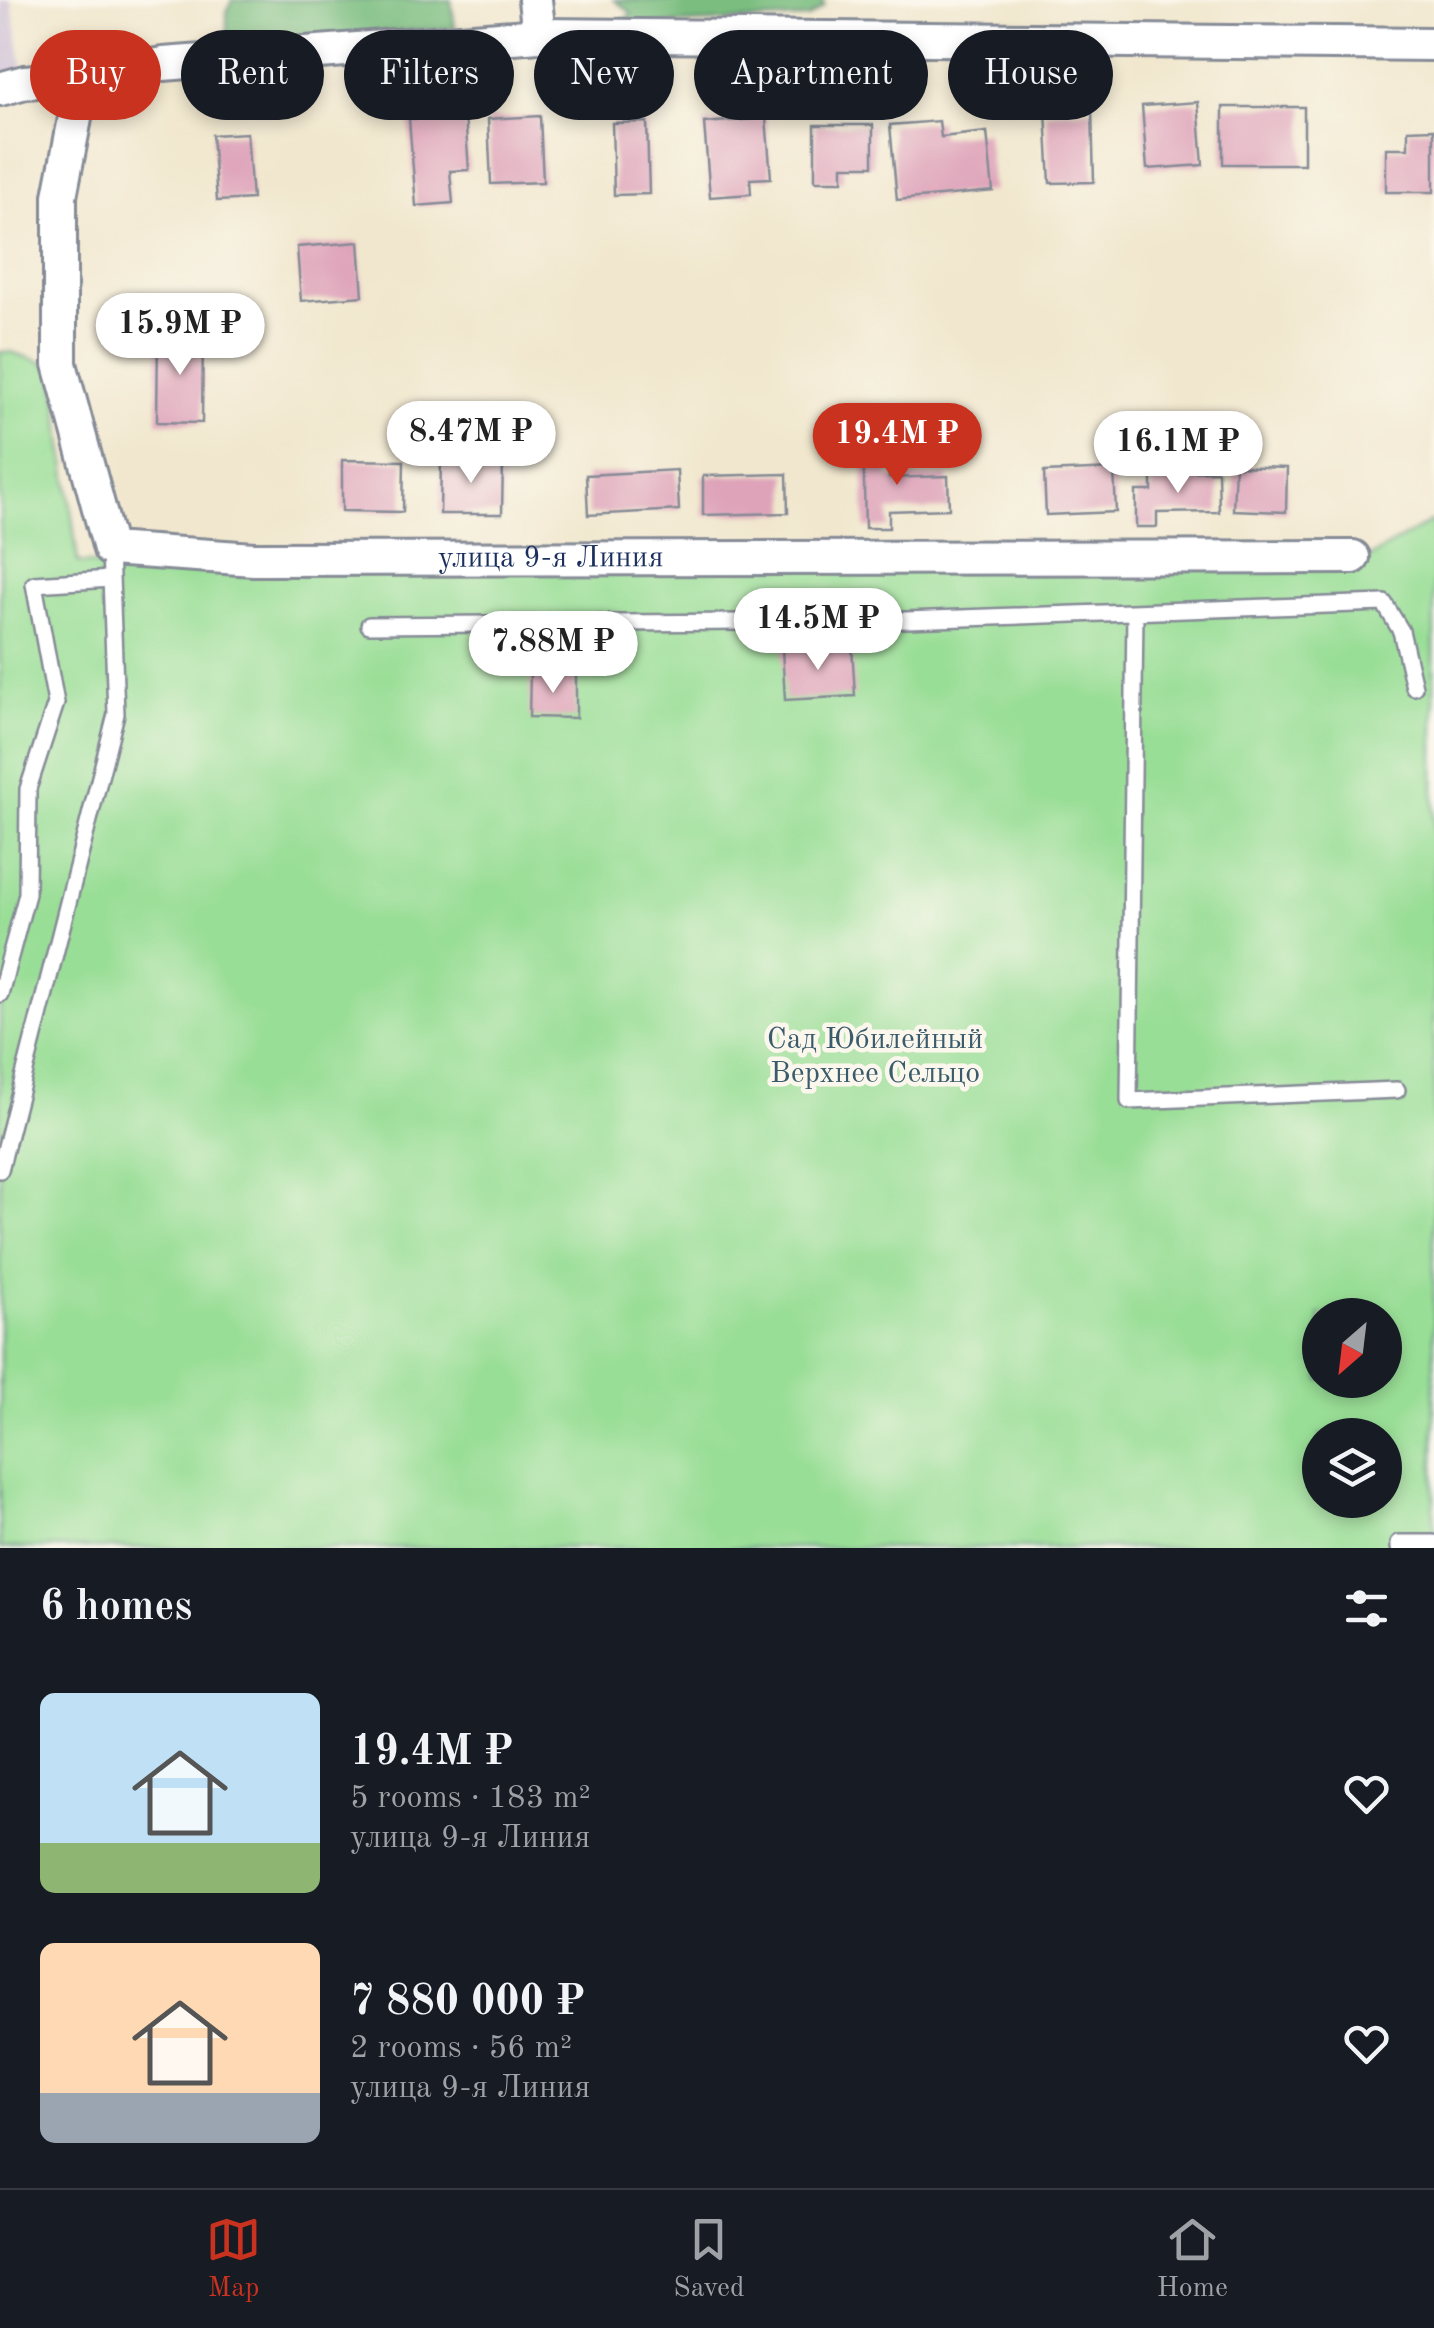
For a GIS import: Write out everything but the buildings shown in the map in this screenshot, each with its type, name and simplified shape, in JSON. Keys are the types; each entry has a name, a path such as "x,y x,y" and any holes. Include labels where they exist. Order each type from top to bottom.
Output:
{"street":[{"path":"536,0 538,30"},
{"path":"161,64 534,36"},
{"path":"674,37 1434,44"},
{"path":"0,89 30,82"},
{"path":"75,120 60,196 60,364 110,564"},
{"name":"улица 9-я Линия","path":"110,564 254,559 1353,557"}],"lane":[{"path":"0,994 27,894 28,789 56,703 34,584 110,564 116,714 0,1170"},
{"path":"369,625 878,621 1384,604 1401,631 1414,687"},
{"path":"1135,612 1129,1101 1398,1090"},
{"path":"1399,1548 1399,1544 1434,1543"}],"shaded area":[{"path":"0,0 11,0 24,74 0,82"}],"green space":[{"path":"232,0 451,0 455,28 344,30 344,35 324,37 324,30 227,30"},
{"path":"614,0 823,0 824,6 808,18 617,26 632,13"},
{"name":"Сад Юбилейный Верхнее Сельцо","path":"0,352 53,366 78,563 255,567 1353,567 1434,520 1434,1548 0,1548"}]}
